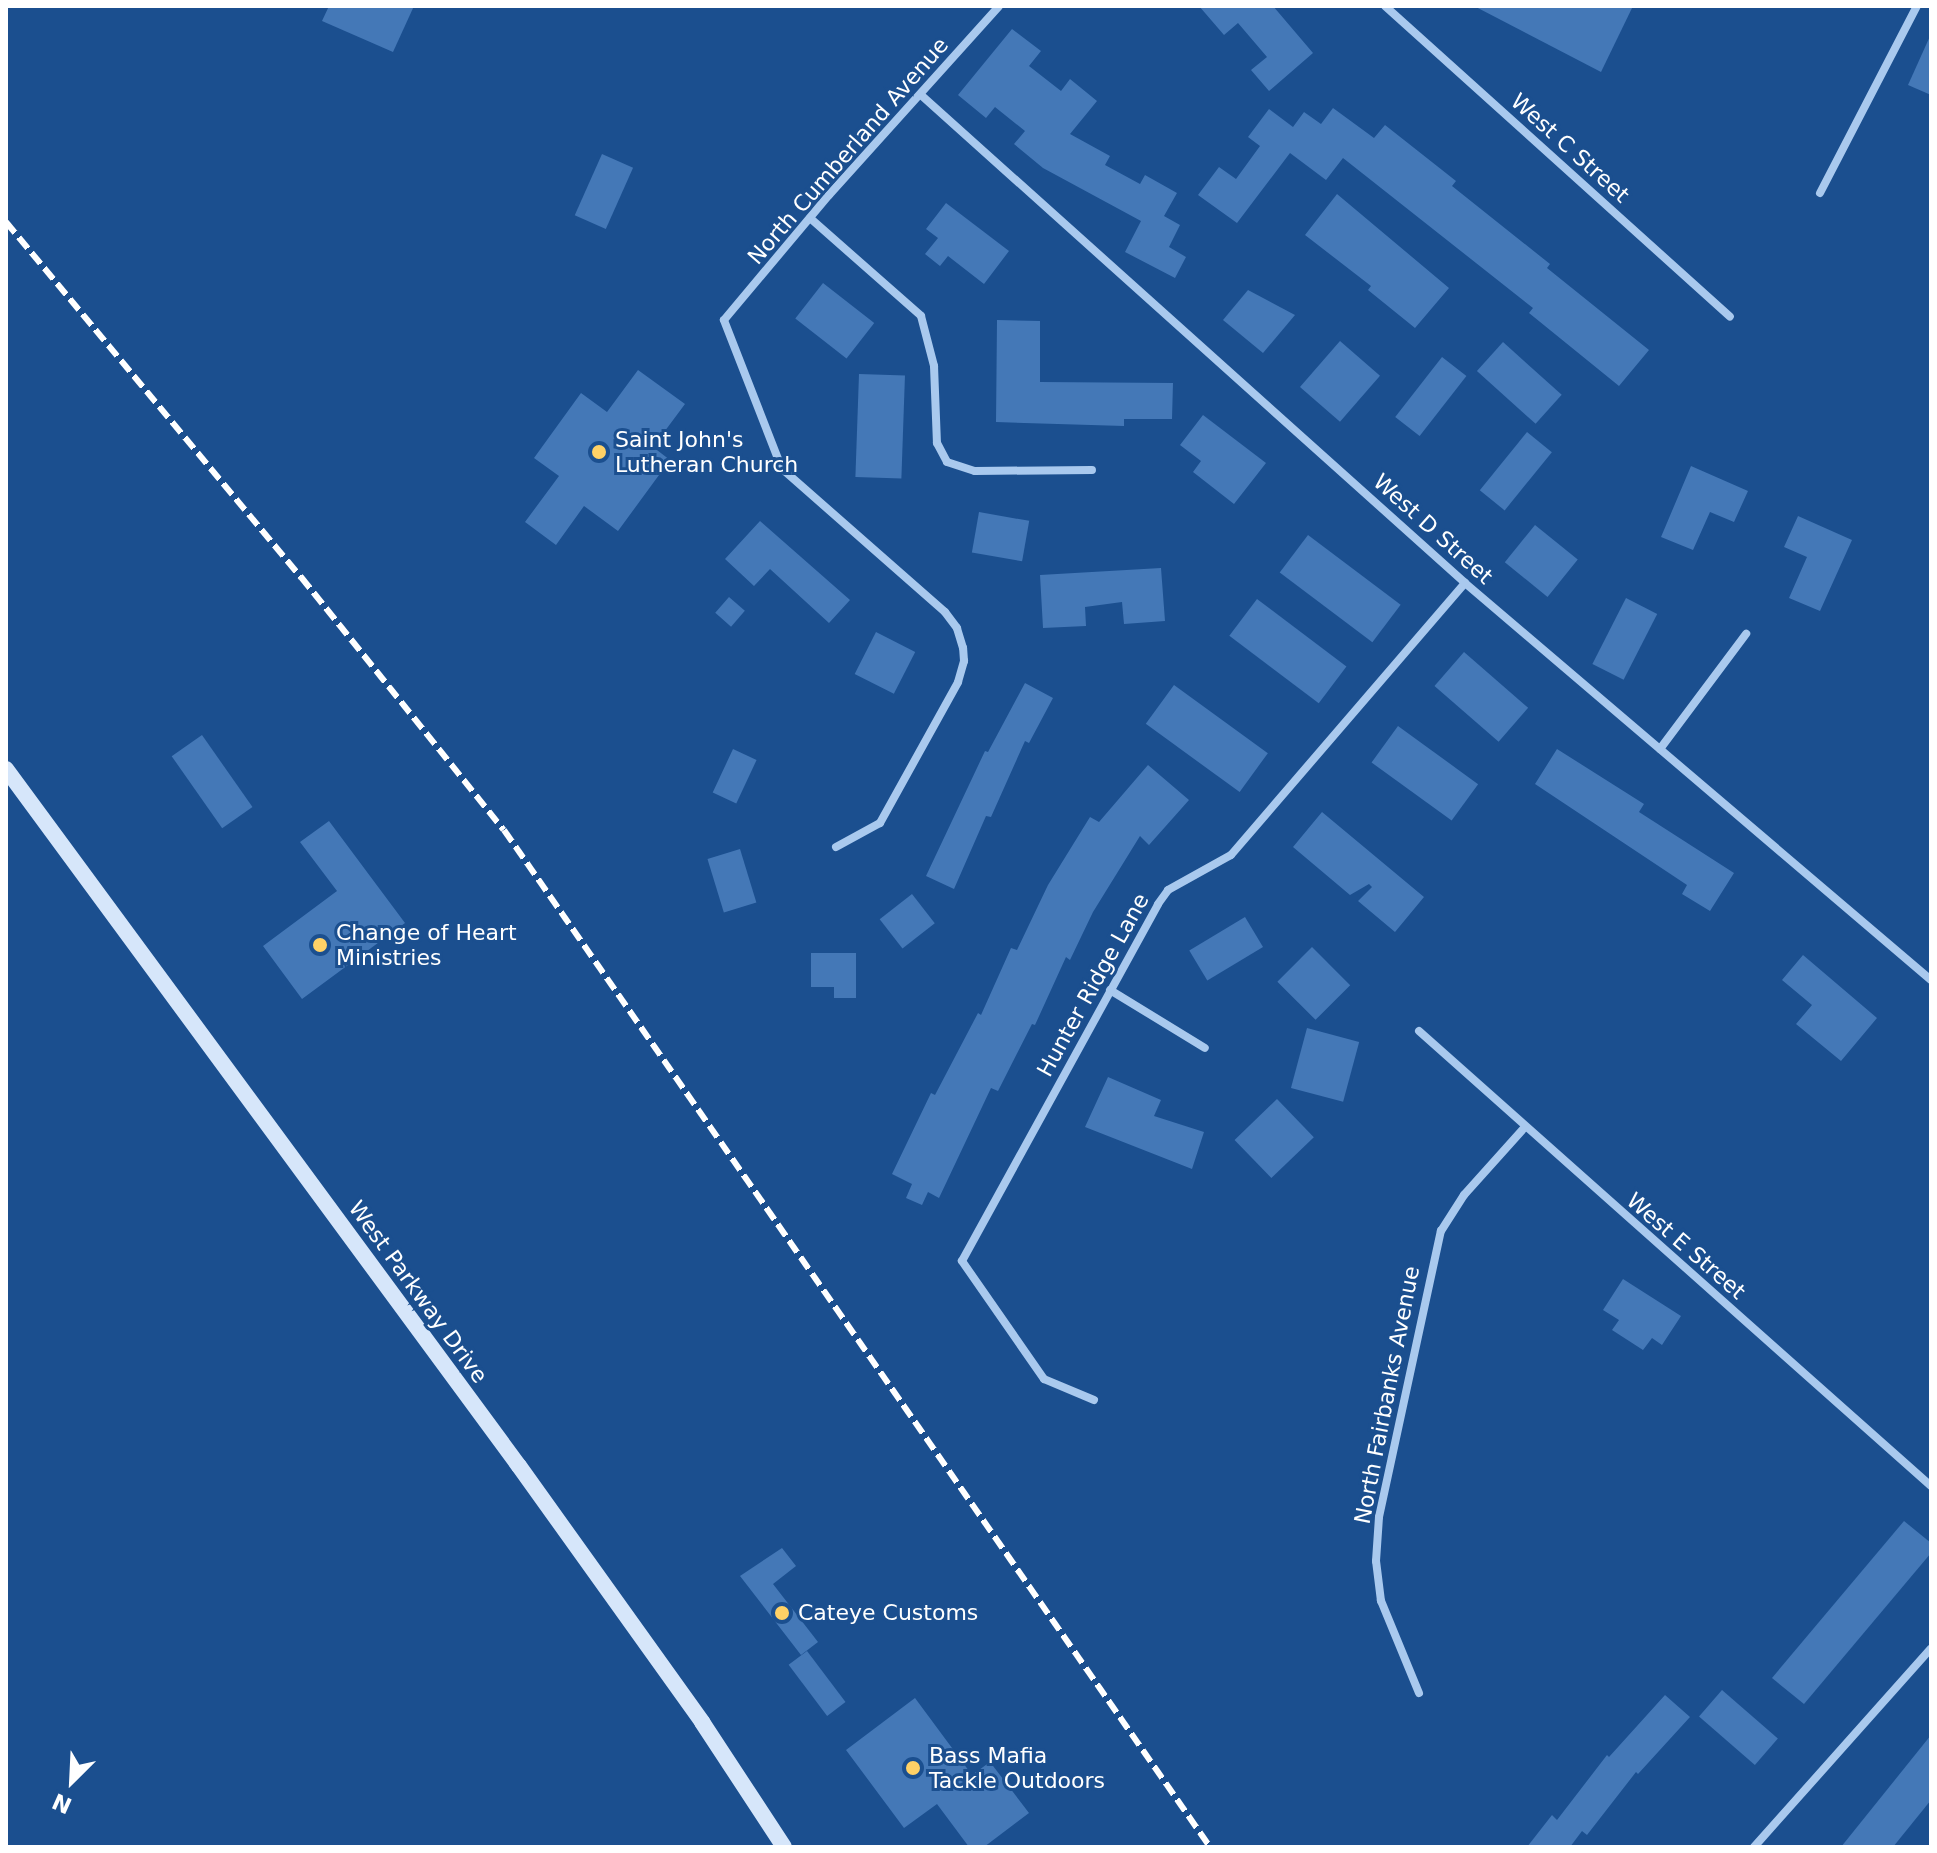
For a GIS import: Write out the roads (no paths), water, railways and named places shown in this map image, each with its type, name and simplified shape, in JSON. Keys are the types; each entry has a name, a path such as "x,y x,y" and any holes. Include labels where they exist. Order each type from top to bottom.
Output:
{"main road":[{"name":"West Parkway Drive","path":"6,769 519,1466 702,1722 784,1847"}],"street":[{"name":"North Cumberland Avenue","path":"836,847 880,823 958,682 964,661 963,648 957,628 945,612 782,469 724,320 810,218 999,6"},
{"name":"West C Street","path":"1385,6 1730,317"},
{"path":"1820,193 1917,6"},
{"name":"West D Street","path":"921,95 1465,583 1931,980"},
{"path":"810,218 921,316 934,366 937,443 947,462 975,471 1092,470"},
{"name":"Hunter Ridge Lane","path":"1094,1400 1044,1379 962,1261 1168,890 1231,855 1465,583"},
{"path":"1660,749 1746,634"},
{"path":"1110,990 1205,1048"},
{"name":"West E Street","path":"1419,1031 1931,1486"},
{"name":"North Fairbanks Avenue","path":"1419,1693 1381,1601 1376,1561 1379,1517 1441,1231 1464,1195 1525,1127"},
{"path":"1754,1847 1931,1648"}],"railway":[{"path":"6,222 301,577 504,830 1210,1847"}],"place":[{"name":"Saint John's Lutheran Church","path":"599,452"},
{"name":"Change of Heart Ministries","path":"320,945"},
{"name":"Cateye Customs","path":"782,1613"},
{"name":"Bass Mafia Tackle Outdoors","path":"913,1768"}]}
